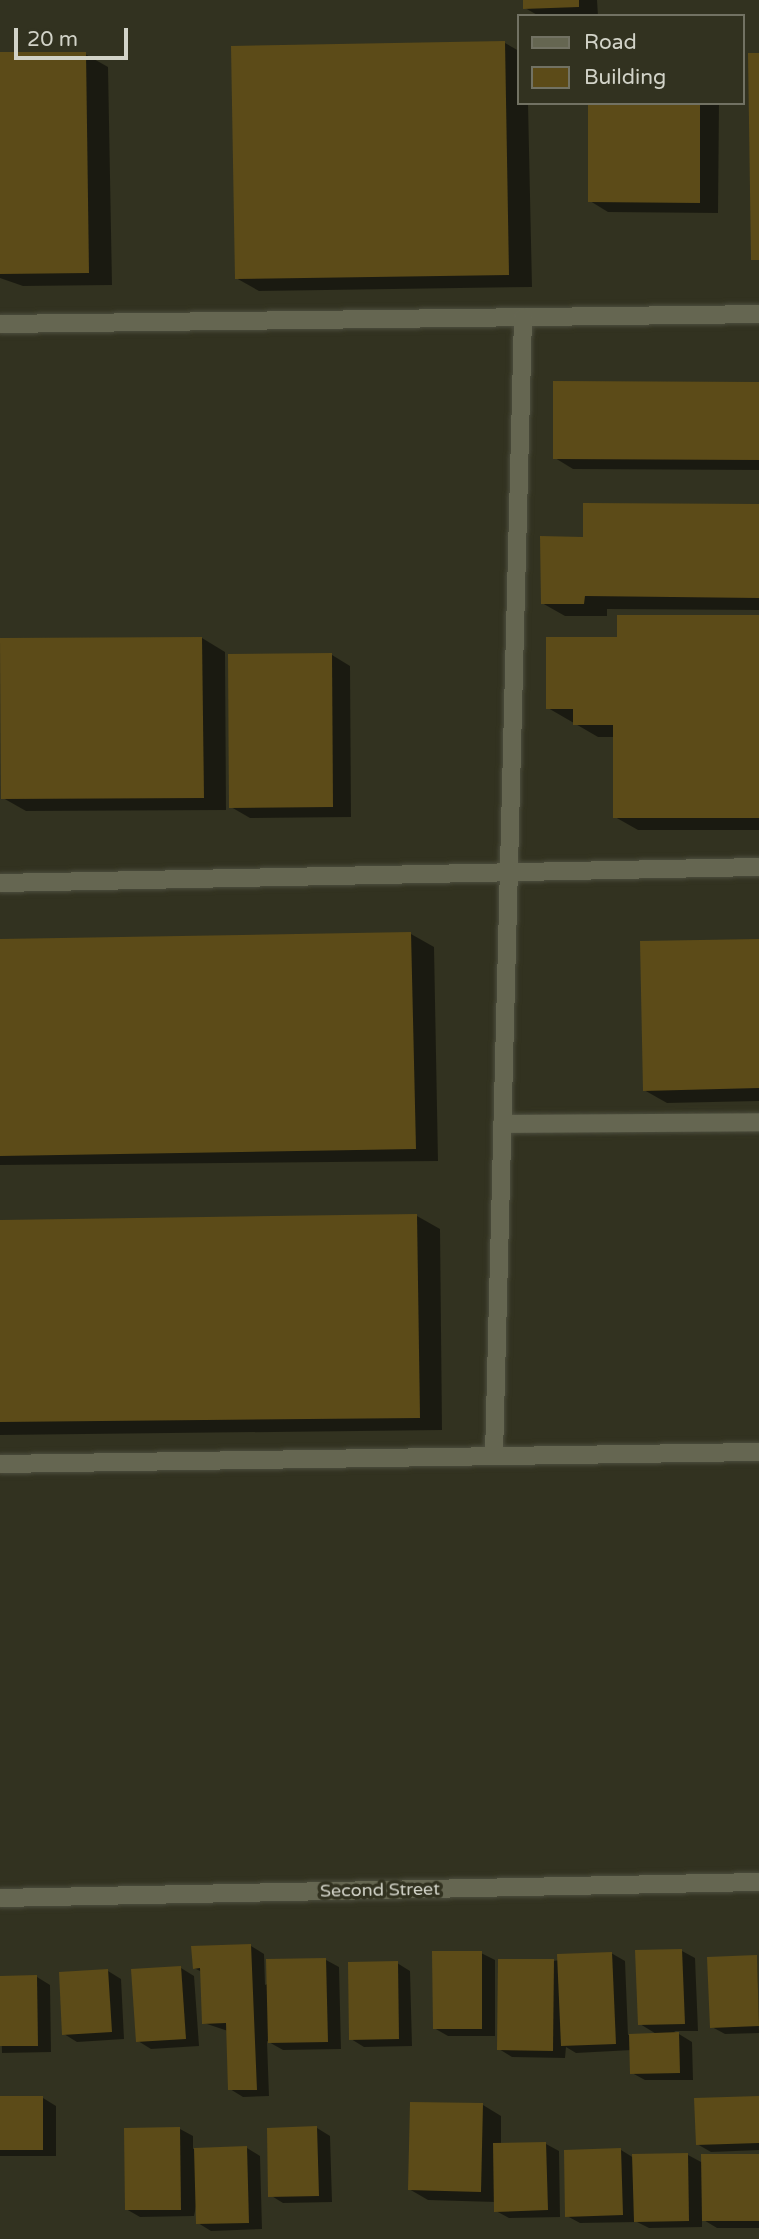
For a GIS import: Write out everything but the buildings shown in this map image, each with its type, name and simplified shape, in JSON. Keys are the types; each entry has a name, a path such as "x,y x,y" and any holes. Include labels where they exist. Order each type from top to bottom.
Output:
{"street":[{"path":"0,324 759,314"},
{"path":"494,1455 523,317"},
{"path":"0,883 759,867"},
{"path":"502,1124 759,1122"},
{"path":"0,1464 759,1452"},
{"name":"Second Street","path":"0,1898 759,1882"}]}
